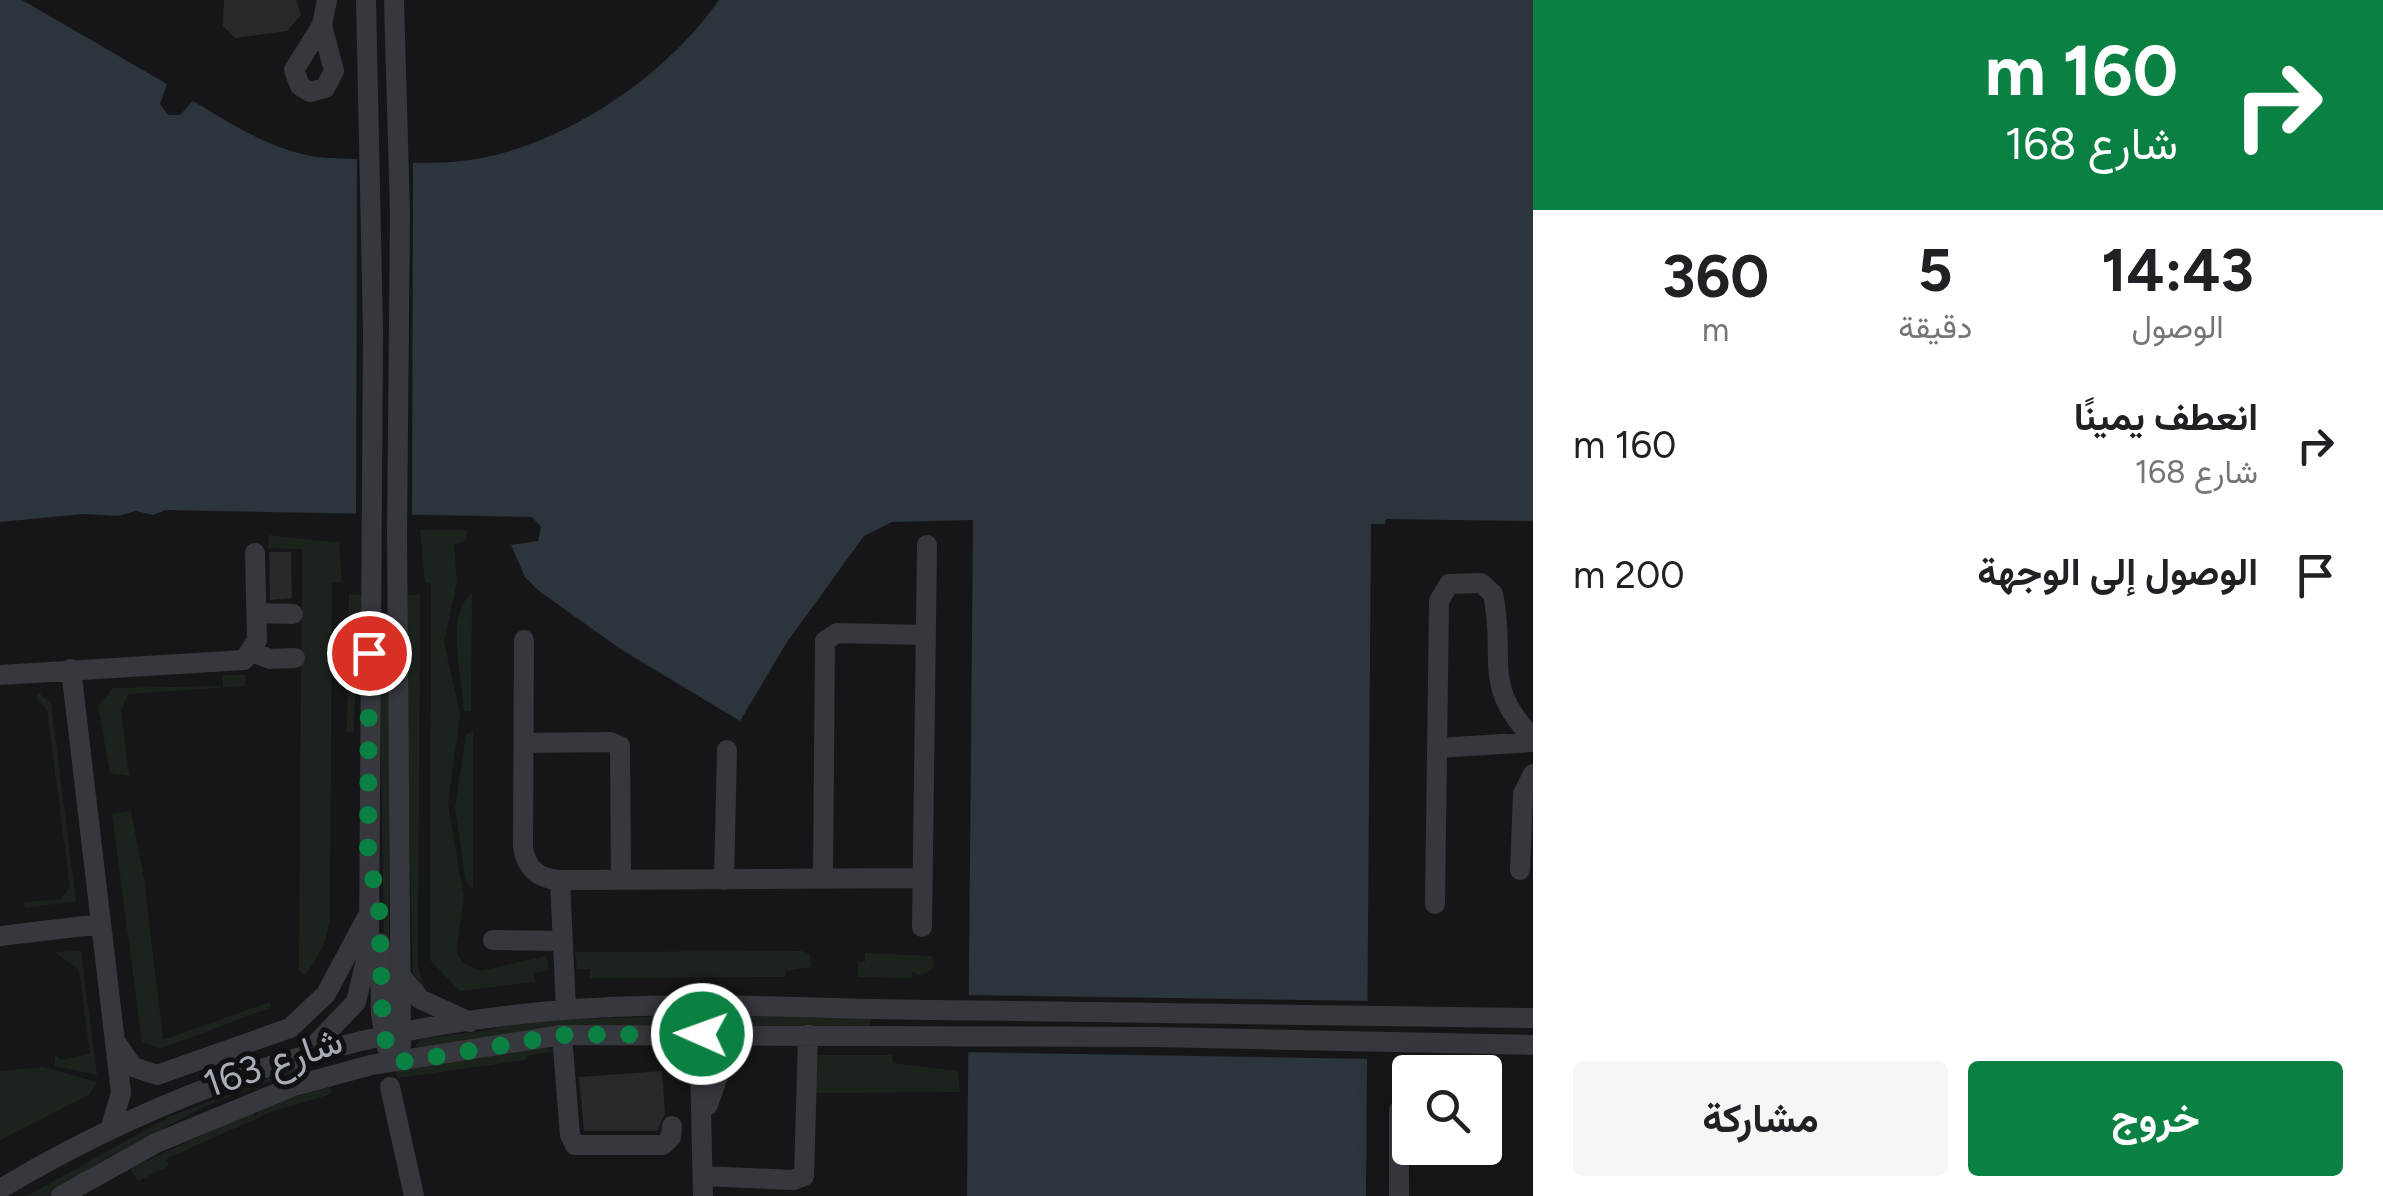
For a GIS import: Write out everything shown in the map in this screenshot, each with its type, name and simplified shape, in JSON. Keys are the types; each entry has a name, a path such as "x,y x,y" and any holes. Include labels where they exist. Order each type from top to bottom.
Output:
{"street":[{"path":"322,25 327,0"},
{"path":"304,1054 340,1023 360,994 369,948 371,118 366,0"},
{"path":"392,1034 400,975 398,118 394,0"},
{"path":"922,926 926,544"},
{"path":"253,652 257,613 255,553"},
{"path":"1435,904 1439,596 1454,582 1481,583 1494,594 1500,692 1513,718 1533,740"},
{"path":"257,613 292,614"},
{"path":"824,878 825,641 838,633 926,634"},
{"path":"524,640 524,854 534,872 560,880 922,878"},
{"path":"0,675 232,662 253,652 270,659 295,658"},
{"path":"70,669 121,1092 112,1126"},
{"path":"1438,748 1533,740"},
{"path":"524,743 610,742 620,746 621,880"},
{"path":"724,880 727,750"},
{"path":"1520,870 1523,794 1533,774"},
{"path":"368,852 379,909 397,1062"},
{"path":"560,880 566,1010"},
{"path":"114,1034 128,1062 142,1073 156,1075 290,1028 326,994 368,913"},
{"path":"0,936 101,924"},
{"path":"493,940 561,941"},
{"path":"400,975 420,999 470,1022"},
{"path":"684,1006 699,1020 702,1034 703,1186 742,1187 797,1180 806,1172 808,1036"},
{"name":"شارع 163","path":"0,1189 112,1126 208,1084 304,1054 392,1034 566,1010 684,1006 1533,1018"},
{"path":"703,1127 720,1070 742,1034"},
{"path":"562,1035 570,1134 575,1146 663,1145 671,1137 672,1126"},
{"name":"شارع 163","path":"61,1196 128,1157 224,1112 320,1078 562,1035 1533,1045"},
{"path":"390,1087 414,1196"},
{"path":"1399,1165 1399,1196"}],"shaded area":[{"path":"0,0 22,0 167,84 160,104 168,115 180,115 193,101 260,139 302,154 421,163 497,154 571,126 639,83 696,29 719,0 1533,0 1533,521 1386,519 1385,524 1371,524 1366,1196 967,1196 973,520 892,522 864,536 787,642 740,721 622,650 539,591 525,577 511,545 538,541 541,527 532,517 166,510 153,515 136,511 119,516 83,514 0,522"},
{"path":"420,530 468,530 463,543 454,544 457,582 444,642 460,714 448,804 464,899 456,951 463,963 480,971 547,956 548,971 534,973 535,982 460,991 430,960 431,583 425,582"},
{"path":"269,535 339,543 342,582 332,583 330,920 324,944 306,975 299,971 302,549 268,548"},
{"path":"472,593 471,711 464,711 457,632 464,603"},
{"path":"349,594 362,595 353,732 347,732"},
{"path":"404,595 420,595 418,967 424,989 413,973"},
{"path":"379,613 389,614 389,1011 385,1011"},
{"path":"223,675 245,675 245,686 128,694 121,711 129,776 110,773 98,706 113,688 223,686"},
{"path":"39,693 51,704 76,901 25,908 24,902 61,899 70,887 47,710 36,698"},
{"path":"473,730 473,889 466,882 455,807 466,735"},
{"path":"131,811 144,879 163,1040 270,1002 272,1007 160,1049 142,1042 112,814"},
{"path":"81,951 97,1075 55,1066 55,1055 61,1060 90,1054 79,970 55,952"},
{"path":"575,952 810,954 811,967 786,971 785,977 590,978 590,969 577,969"},
{"path":"865,953 932,956 934,967 922,976 912,972 911,978 858,977 858,962 865,962"},
{"path":"683,1015 683,1024 537,1029 417,1051 416,1045 421,1039 496,1029 499,1023"},
{"path":"728,1016 870,1017 870,1026 728,1025"},
{"path":"539,1045 555,1052 528,1055 526,1060 397,1078 396,1071"},
{"path":"815,1055 892,1055 893,1063 958,1071 960,1092 815,1093"},
{"path":"43,1067 97,1082 89,1095 0,1140 0,1071"},
{"path":"297,1067 298,1071 208,1105 107,1158 48,1196 27,1196 167,1118"},
{"path":"330,1087 331,1094 271,1112 166,1159 169,1166 138,1181 130,1169 251,1112 255,1117 262,1106"}],"pier":[{"path":"357,154 413,159 412,521 356,521"},
{"path":"964,995 1373,1001 1372,1059 963,1052"}],"building":[{"path":"224,0 296,0 301,15 287,31 235,38 223,26"},
{"path":"269,552 291,552 292,598 270,600"},
{"path":"662,1071 665,1114 657,1131 584,1131 579,1077"}],"route":[{"path":"369,653 368,852 379,909 383,1035 397,1062 562,1035 702,1034"}]}
